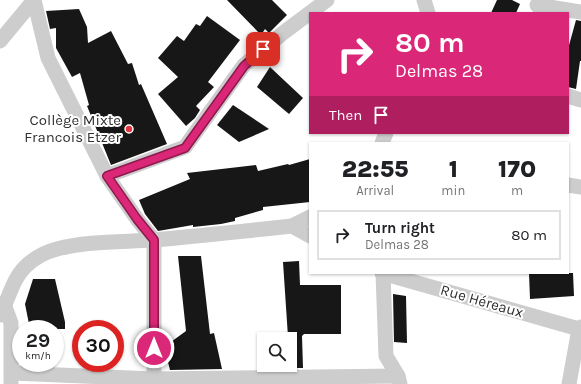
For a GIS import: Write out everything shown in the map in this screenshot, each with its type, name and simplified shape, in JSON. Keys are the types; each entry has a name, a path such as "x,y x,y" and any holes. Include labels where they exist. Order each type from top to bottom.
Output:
{"street":[{"path":"0,41 34,0"},
{"path":"34,0 48,58 107,176 137,219 154,240 154,382"},
{"path":"311,12 327,0"},
{"path":"424,0 428,12"},
{"path":"537,6 581,12"},
{"path":"107,176 185,148 244,66 309,14"},
{"path":"569,96 581,100"},
{"path":"569,185 581,187"},
{"path":"309,218 292,226 154,240 82,245 56,249 40,256 25,267 15,281 2,309 11,323 11,379 154,382 399,380 386,356 383,274"},
{"path":"292,226 309,235"},
{"name":"Rue Héreaux","path":"387,274 580,328"},
{"path":"569,384 580,328"}],"building":[{"path":"227,0 272,0 287,15 269,33 265,29 261,35"},
{"path":"497,0 512,0 520,4 516,12 491,12"},
{"path":"79,9 87,27 88,43 111,31 128,64 132,63 139,85 141,84 167,144 111,165 87,106 89,105 80,73 72,77 56,48 56,28 50,29 46,11"},
{"path":"207,16 240,40 208,82 214,87 196,106 200,110 195,118 186,126 158,94 178,77 158,58 177,36 184,41 196,24 200,26"},
{"path":"576,20 581,21 581,61 576,89 569,87 569,45"},
{"path":"270,67 303,98 289,114 257,87"},
{"path":"233,105 269,129 239,142 217,125"},
{"path":"309,159 309,202 263,207 263,210 235,218 235,221 193,227 193,225 158,231 145,214 139,200 190,179 187,173 256,165 258,171"},
{"path":"178,256 201,256 210,334 214,333 222,369 170,370 164,347 186,331"},
{"path":"299,261 300,285 341,285 341,334 304,334 302,336 303,368 297,368 297,332 288,332 283,262"},
{"path":"573,273 574,296 530,299 529,274"},
{"path":"33,279 55,279 65,322 65,329 64,320 28,320 25,304"},
{"path":"393,294 406,296 407,343 394,342"}],"place":[{"name":"Collège Mixte Francois Etzer","path":"129,129"}],"route":[{"path":"154,348 154,240 137,219 107,176 185,148 244,66 263,49"}]}
